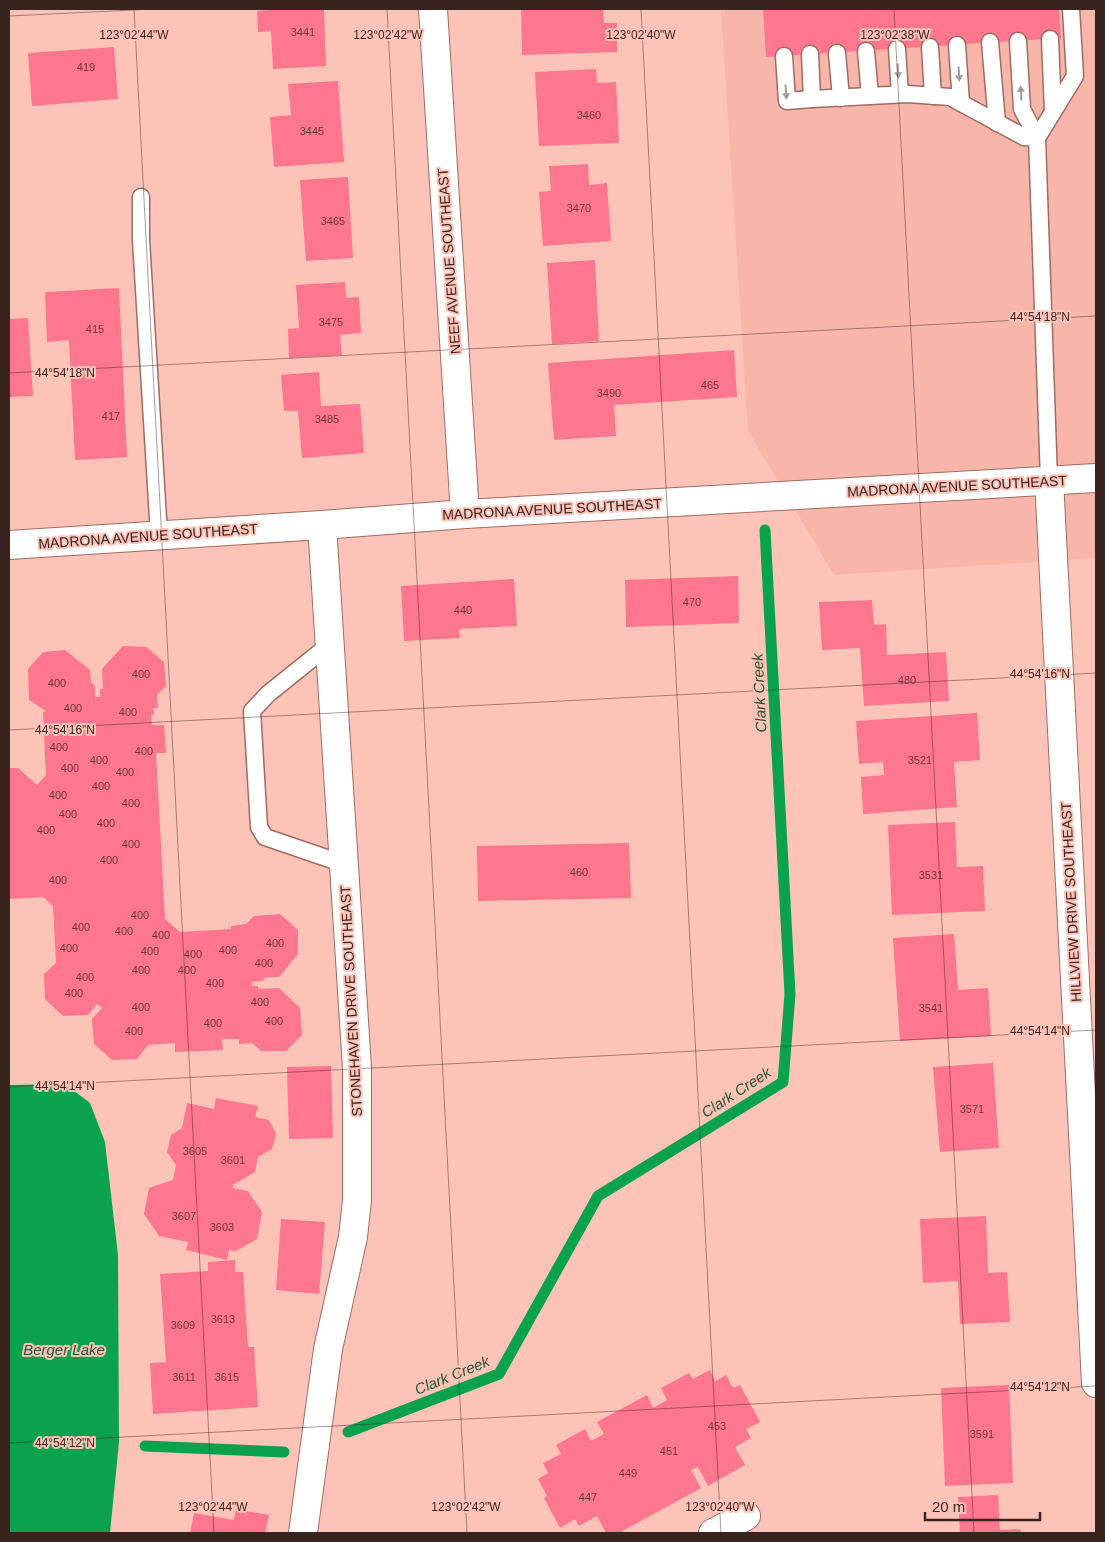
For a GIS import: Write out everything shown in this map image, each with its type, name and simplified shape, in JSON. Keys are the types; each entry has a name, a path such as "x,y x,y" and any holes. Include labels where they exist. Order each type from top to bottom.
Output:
{"street":[{"name":"NEEF AVENUE SOUTHEAST","path":"433,9 465,514"},
{"name":"MADRONA AVENUE SOUTHEAST","path":"9,545 465,514 1096,478"},
{"name":"HILLVIEW DRIVE SOUTHEAST","path":"1050,480 1096,1383"},
{"name":"STONEHAVEN DRIVE SOUTHEAST","path":"303,1533 328,1349 353,1237 356,1200 357,1068 322,525"},
{"path":"713,1533 746,1516"}],"lane":[{"path":"1037,138 1075,76 1071,9"},
{"path":"1050,39 1053,112"},
{"path":"1018,41 1022,109 1037,138 1050,480"},
{"path":"990,42 996,123"},
{"path":"957,45 961,103"},
{"path":"930,47 933,96"},
{"path":"897,48 900,94"},
{"path":"866,51 870,96"},
{"path":"837,53 841,98"},
{"path":"810,54 812,99"},
{"path":"784,56 787,101 900,94 950,97 1024,137 1037,138"},
{"path":"141,197 142,257 159,535"},
{"path":"329,645 268,694 252,711 258,827 265,838 344,864"}],"shaded area":[{"path":"721,9 1096,9 1096,558 834,575 748,431"}],"water":[{"name":"Berger Lake","path":"65,1084 90,1103 105,1142 118,1255 119,1442 110,1533 9,1533 9,1085"}],"building":[{"path":"269,9 324,9 326,66 273,69 271,31 258,32 257,11"},
{"path":"521,9 603,9 604,23 617,23 617,52 522,55"},
{"path":"763,9 1059,9 1061,38 766,57"},
{"path":"114,47 118,99 32,106 28,53"},
{"path":"596,69 597,83 616,82 619,143 539,146 535,72"},
{"path":"338,81 344,162 274,167 270,117 291,115 288,84"},
{"path":"588,164 589,185 607,183 611,241 543,246 539,192 551,191 549,166"},
{"path":"348,177 353,258 306,261 300,180"},
{"path":"595,260 599,341 552,344 547,263"},
{"path":"345,282 346,298 359,297 361,333 340,335 342,355 289,358 288,329 299,328 296,285"},
{"path":"119,288 127,457 75,460 69,340 47,342 45,292"},
{"path":"28,318 33,396 9,397 9,319"},
{"path":"734,350 737,397 614,405 616,436 554,440 548,363"},
{"path":"319,372 321,406 360,404 364,453 302,458 298,411 284,411 281,375"},
{"path":"738,576 739,623 626,627 625,580"},
{"path":"514,579 517,626 459,629 460,638 404,641 401,586"},
{"path":"872,600 874,625 886,624 887,655 946,652 949,701 864,706 860,648 822,650 819,602"},
{"path":"123,646 146,647 164,662 166,686 157,695 158,708 153,708 154,715 151,715 152,725 164,725 166,753 156,753 165,919 180,932 231,929 231,926 246,924 254,916 280,914 298,930 298,954 279,977 266,977 262,981 252,982 252,986 258,986 258,989 279,988 300,1008 302,1035 286,1051 261,1051 252,1043 239,1044 239,1039 222,1039 223,1050 175,1052 175,1043 148,1045 137,1059 112,1060 94,1044 92,1019 102,1008 97,1004 88,1015 63,1016 45,999 44,974 56,963 53,906 43,897 9,899 9,768 18,768 37,785 46,775 43,712 46,711 29,700 28,669 43,652 65,650 90,670 91,682 95,686 95,697 100,697 100,689 103,689 102,669"},
{"path":"977,713 980,760 954,762 957,807 863,814 861,777 884,775 883,762 859,764 856,721"},
{"path":"955,822 957,867 983,866 985,911 892,915 888,825"},
{"path":"629,843 631,898 478,901 477,846"},
{"path":"954,934 958,990 988,988 991,1036 900,1041 893,938"},
{"path":"993,1063 999,1148 940,1152 933,1067"},
{"path":"331,1066 333,1138 289,1139 287,1067"},
{"path":"216,1098 258,1106 255,1117 269,1120 276,1134 272,1149 258,1157 255,1172 233,1185 233,1188 248,1191 262,1212 257,1239 236,1251 229,1250 227,1260 186,1250 188,1242 159,1236 144,1214 149,1188 173,1180 176,1165 167,1152 171,1135 182,1128 187,1103 214,1109"},
{"path":"986,1216 988,1273 1007,1272 1010,1322 960,1324 958,1281 923,1283 920,1219"},
{"path":"281,1219 325,1222 319,1294 276,1290"},
{"path":"235,1260 235,1272 243,1272 248,1347 254,1347 258,1407 153,1414 150,1363 166,1362 160,1274 208,1271 208,1262"},
{"path":"710,1370 715,1381 726,1375 733,1388 740,1385 760,1422 746,1429 751,1438 735,1447 745,1465 708,1486 698,1467 691,1470 701,1488 619,1533 606,1533 597,1516 579,1526 575,1519 560,1528 544,1498 547,1496 538,1479 548,1473 543,1463 561,1454 556,1445 585,1429 591,1441 604,1434 597,1422 647,1395 653,1408 667,1400 661,1388 689,1373 693,1379"},
{"path":"1009,1385 1013,1483 945,1486 941,1388"},
{"path":"998,1495 1000,1530 1020,1529 1021,1533 960,1533 958,1497"},
{"path":"236,1509 269,1515 265,1533 190,1533 194,1513 234,1520"}],"waterway":[{"name":"Clark Creek","path":"348,1432 499,1374 598,1196 783,1082 790,994 765,530"},
{"name":"Clark Creek","path":"145,1446 284,1452"}]}
